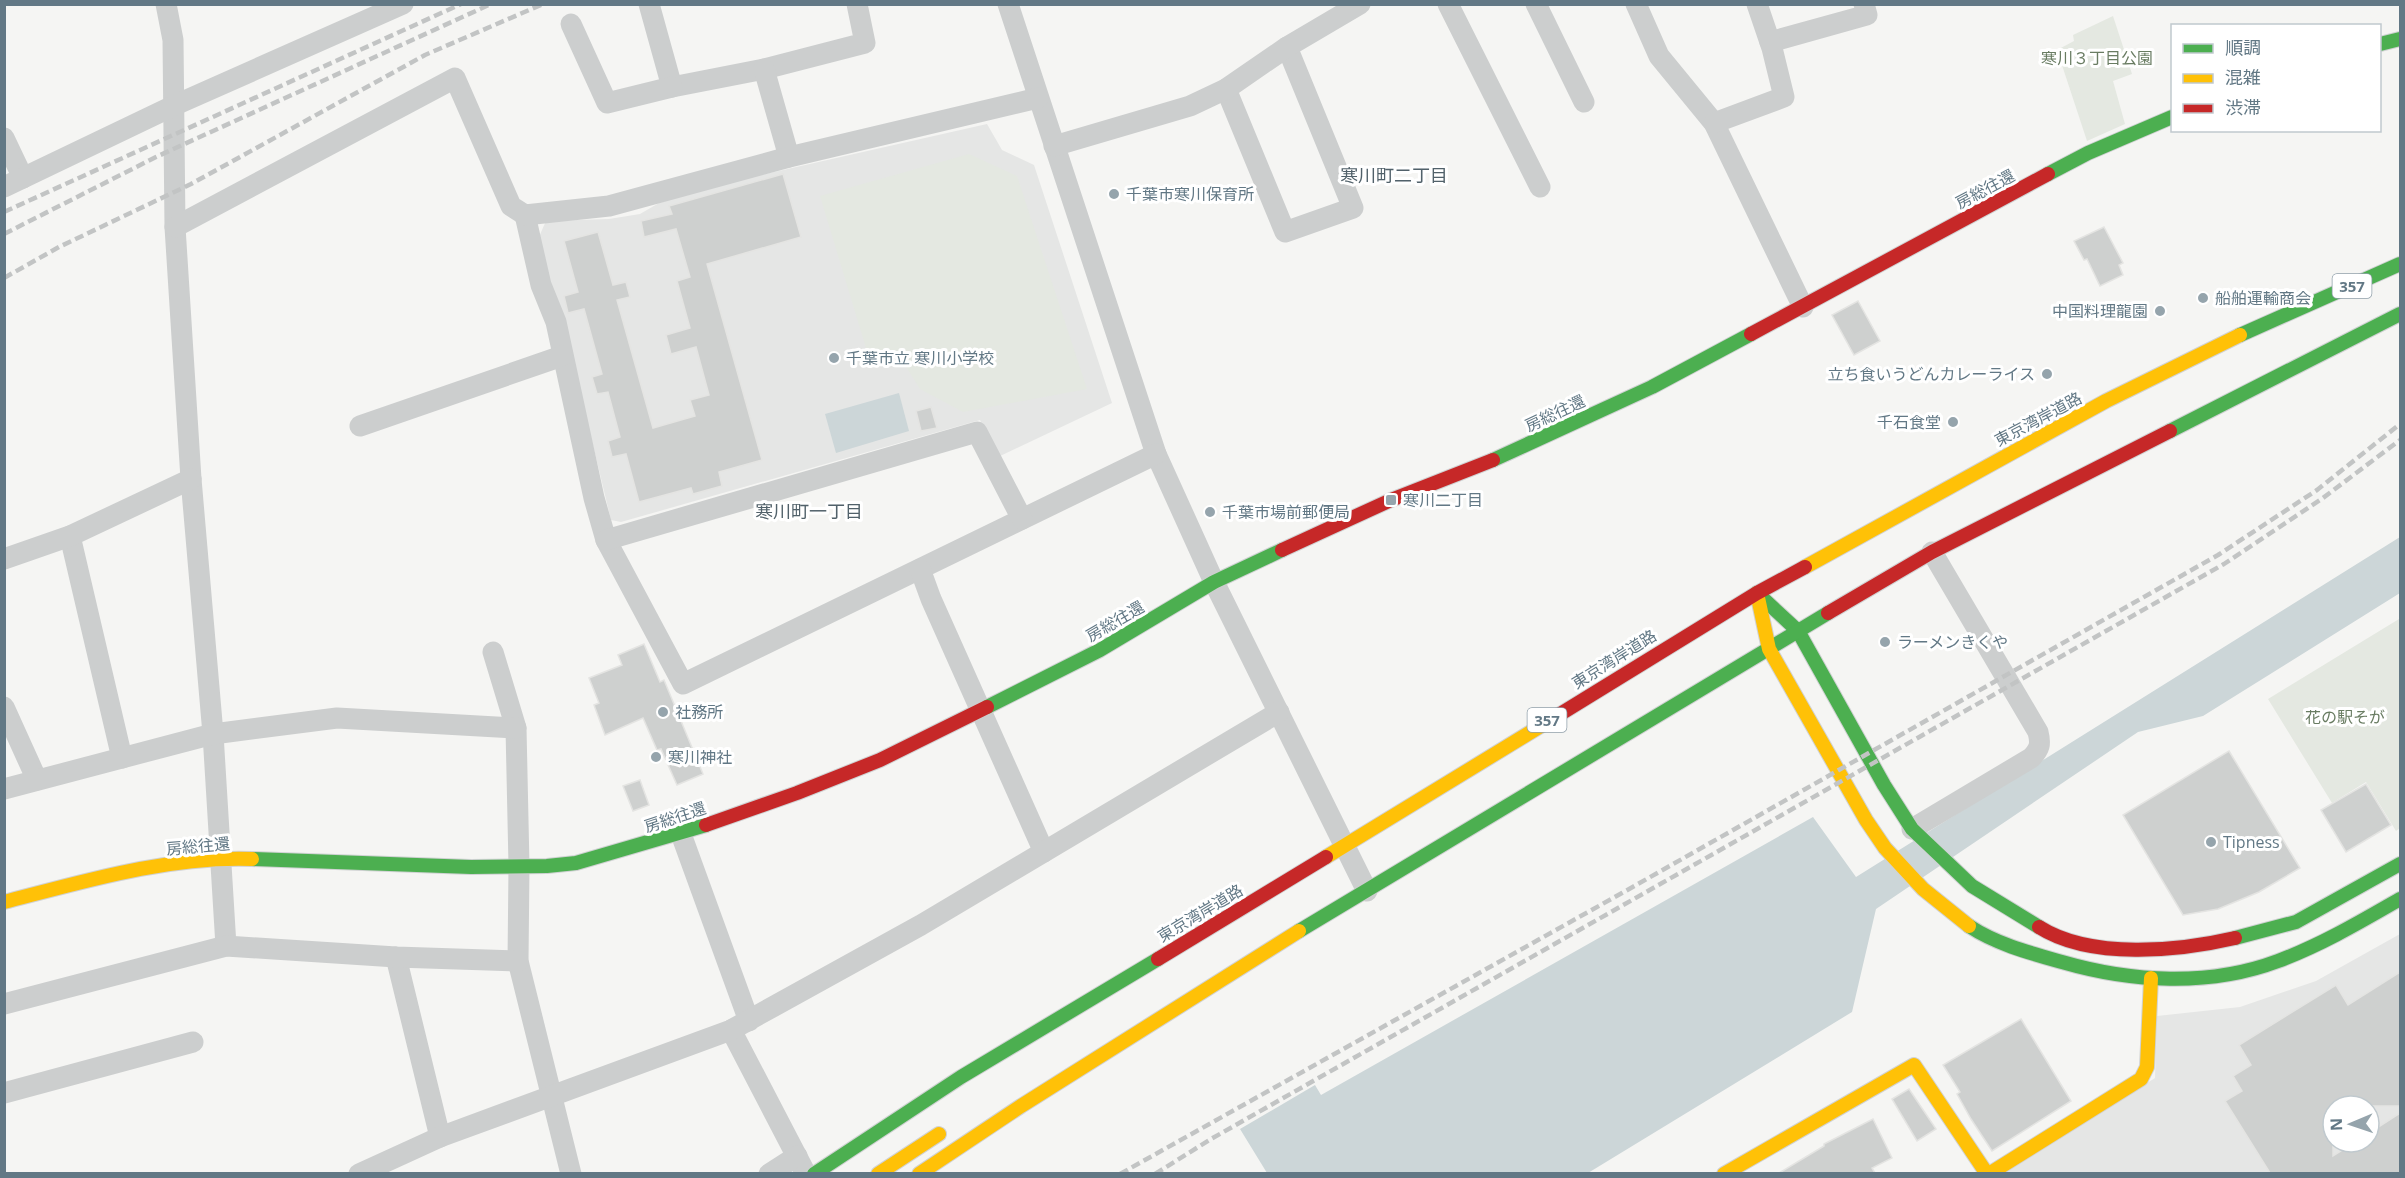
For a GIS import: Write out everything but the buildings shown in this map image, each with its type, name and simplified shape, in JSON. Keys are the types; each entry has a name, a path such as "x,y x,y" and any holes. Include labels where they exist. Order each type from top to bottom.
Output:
{"main road":[{"path":"2381,44 2400,39"},
{"name":"房総往還","path":"4,902 138,869 222,858 471,867 547,866 576,863 681,834 797,793 880,760 1100,650 1214,582 1391,500 1488,462 1652,387 2088,153 2171,117"},
{"name":"東京湾岸道路","path":"814,1173 960,1077 1345,845 1756,592 2106,401 2238,336 2400,264"},
{"path":"918,1173 1275,946 1932,552 2400,314"},
{"path":"1756,592 1798,631 1884,785 1912,829 1972,886 2021,918 2069,940 2101,947 2156,950 2208,944 2285,926 2326,906 2400,864"},
{"path":"1756,592 1769,649 1866,819 1886,848 1923,889 1961,921 1978,932 2026,952 2075,966 2151,978 2187,980 2229,974 2276,962 2338,935 2400,899"},
{"path":"1170,996 1275,946"},
{"path":"1728,1172 1914,1065 1988,1173 2141,1079 2147,1067 2151,978"},
{"path":"878,1173 953,1125"}],"street":[{"path":"166,4 173,40 175,227 192,480 222,858 226,946"},
{"path":"4,138 14,182 173,106 403,4"},
{"path":"649,4 672,87"},
{"path":"571,24 607,103 672,87 764,69 865,43 857,4"},
{"path":"1008,4 1156,454 1214,582 1367,891"},
{"path":"1054,146 1190,106 1226,89 1287,47 1360,4"},
{"path":"1448,4 1540,187"},
{"path":"1536,4 1584,102"},
{"path":"1636,4 1659,56 1714,123 1803,307"},
{"path":"1714,123 1784,97 1770,42 1757,4"},
{"path":"1770,42 1867,15 1864,4"},
{"path":"1226,89 1285,232 1353,208 1287,47"},
{"path":"764,69 789,157"},
{"path":"175,227 455,78 511,206 525,215 609,206 789,157 1038,98"},
{"path":"525,215 541,285 555,322 606,540 683,684 1156,454"},
{"path":"360,426 562,356"},
{"path":"606,540 977,432 1022,519"},
{"path":"4,559 70,536 192,480"},
{"path":"70,536 122,758"},
{"path":"1912,829 2031,758 2038,751 2041,742 2038,732 1932,552"},
{"path":"920,569 1044,852"},
{"path":"493,652 516,728 519,866 518,961 571,1173"},
{"path":"4,707 37,780"},
{"path":"359,1173 440,1137 740,1026 921,925 1279,712"},
{"path":"4,789 213,734 337,718 516,728"},
{"path":"681,834 740,1026 801,1165 770,1173"},
{"path":"4,1004 226,946 396,957 518,961"},
{"path":"396,957 440,1137"},
{"path":"4,1093 193,1042"}],"shaded area":[{"name":"千葉市立 寒川小学校","path":"987,124 1002,150 1034,165 1112,403 998,457 980,420 621,522 611,520 561,312 548,282 538,239 546,221 609,219 640,214 659,203 716,185"},
{"path":"899,393 909,431 836,453 825,414"},
{"path":"2400,537 2400,593 2203,716 2138,732 1876,909 1852,1012 1588,1173 1267,1173 1240,1129 1315,1085 1321,1095 1813,817 1856,877"},
{"path":"2400,934 2400,1173 2004,1174 2155,1078 2157,1016 2240,1007 2316,981"}],"green space":[{"name":"寒川３丁目公園","path":"2113,16 2132,74 2113,81 2125,124 2087,141 2057,50 2074,41 2073,35"},
{"path":"969,154 1017,176 1087,389 963,412 920,389 898,354 869,358 820,196"},
{"name":"花の駅そが","path":"2399,619 2400,828 2396,831 2366,782 2332,803 2268,699"}],"railway":[{"path":"4,212 461,4"},
{"path":"4,234 156,157 491,4"},
{"path":"4,278 59,247 191,184 425,55 543,4"},
{"path":"1120,1174 2218,555 2317,490 2400,424"},
{"path":"1155,1174 1211,1139 2224,564 2323,498 2400,440"}],"traffic: fast":[{"path":"2381,44 2400,39"},
{"path":"2048,174 2088,153 2171,117"},
{"path":"2240,335 2400,264"},
{"path":"2170,431 2400,314"},
{"path":"1493,460 1652,387 1751,334"},
{"path":"987,707 1100,650 1214,582 1282,550"},
{"path":"1757,593 1798,631 1884,785 1912,829 1972,886 2039,927"},
{"path":"1299,931 1828,613"},
{"path":"252,859 471,867 547,866 576,863 706,825"},
{"path":"2235,938 2296,922 2400,864"},
{"path":"1969,926 1990,938 2014,947 2088,969 2142,977 2198,978 2252,969 2294,955 2355,925 2400,899"},
{"path":"814,1174 961,1077 1158,959"}],"traffic: slow":[{"path":"1805,567 2106,401 2240,335"},
{"path":"1757,593 1769,649 1866,820 1885,848 1923,889 1969,926"},
{"path":"1326,857 1544,724"},
{"path":"4,902 96,878 158,866 189,861 252,859"},
{"path":"919,1174 1021,1106 1299,931"},
{"path":"1989,1174 2141,1079 2147,1067 2151,978"},
{"path":"1724,1174 1914,1065 1987,1174"},
{"path":"878,1174 939,1134"}],"traffic: jam":[{"path":"1751,334 2048,174"},
{"path":"1828,613 1932,552 2170,431"},
{"path":"1282,550 1391,500 1493,460"},
{"path":"1544,724 1757,593 1805,567"},
{"path":"706,825 797,793 880,760 987,707"},
{"path":"1158,959 1326,857"},
{"path":"2039,927 2060,937 2084,944 2136,950 2213,943 2235,938"}],"place":[{"name":"千葉市寒川保育所","path":"1114,194"},
{"name":"船舶運輸商会","path":"2203,298"},
{"name":"中国料理龍園","path":"2160,311"},
{"name":"千葉市立 寒川小学校","path":"834,358"},
{"name":"立ち食いうどんカレーライス","path":"2047,374"},
{"name":"千石食堂","path":"1953,422"},
{"name":"寒川二丁目","path":"1391,500"},
{"name":"千葉市場前郵便局","path":"1210,512"},
{"name":"ラーメンきくや","path":"1885,642"},
{"name":"社務所","path":"663,712"},
{"name":"寒川神社","path":"656,757"},
{"name":"Tipness","path":"2211,842"}],"district":[{"name":"寒川町二丁目","path":"1394,175"},
{"name":"寒川町一丁目","path":"809,511"}]}
